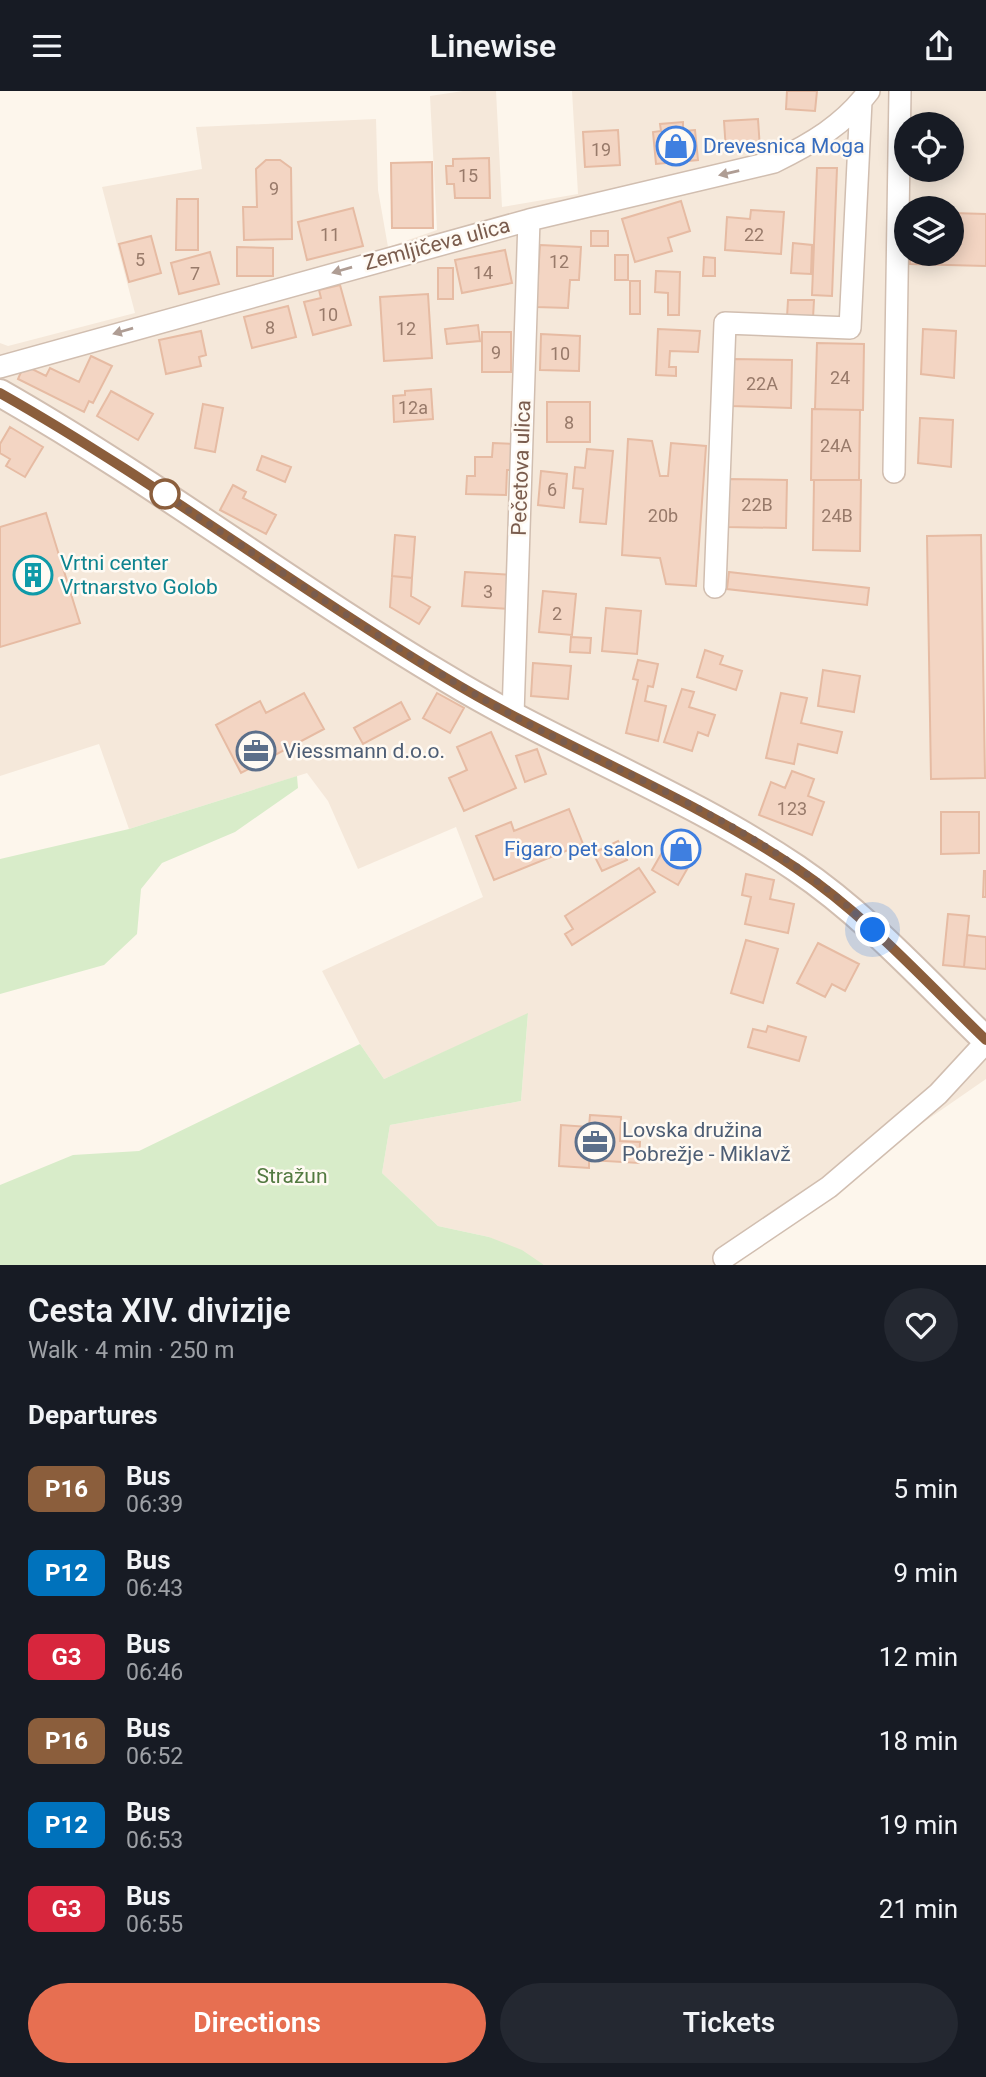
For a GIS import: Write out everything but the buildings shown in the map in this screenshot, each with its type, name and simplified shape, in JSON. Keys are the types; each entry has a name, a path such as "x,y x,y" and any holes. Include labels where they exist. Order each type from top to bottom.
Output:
{"street":[{"path":"894,471 900,91"},
{"name":"Zemljičeva ulica","path":"0,367 529,220 774,162 811,144 842,121 865,96"},
{"name":"Zemljičeva ulica","path":"715,587 725,323 850,328 865,96"},
{"name":"Pečetova ulica","path":"513,716 529,220"},
{"path":"0,393 101,451 360,625 513,716 683,802 797,869 862,918 986,1041 938,1094 829,1187 724,1258"}],"shaded area":[{"path":"463,91 496,91 502,207 578,194 572,91 986,91 986,1079 717,1265 544,1265 489,1237 438,1226 382,1173 390,1125 521,1101 528,1014 384,1079 360,1044 322,971 483,897 456,827 358,869 328,801 307,773 129,829 99,744 0,776 0,343 8,346 135,313 102,187 202,169 196,127 376,119 378,190 388,247 437,230 430,96"}],"green space":[{"path":"297,776 298,788 235,832 162,863 141,889 137,934 104,965 0,994 0,859 129,829"},
{"name":"Stražun","path":"528,1013 521,1101 390,1125 382,1173 438,1226 489,1237 522,1250 544,1265 0,1265 0,1185 73,1155 139,1151 360,1044 384,1079"}],"bus line":[{"name":"P16","path":"0,393 101,451 360,625 447,679 513,716 683,802 797,869 862,918 986,1040"}],"place":[{"name":"Drevesnica Moga","path":"676,146"},
{"name":"Vrtni center Vrtnarstvo Golob","path":"33,575"},
{"name":"Viessmann d.o.o.","path":"256,751"},
{"name":"Figaro pet salon","path":"681,849"},
{"name":"Lovska družina Pobrežje - Miklavž","path":"595,1142"}],"route":[{"path":"165,494 161,492 360,625 447,679 513,716 683,802 769,851 831,893 873,930"}]}
